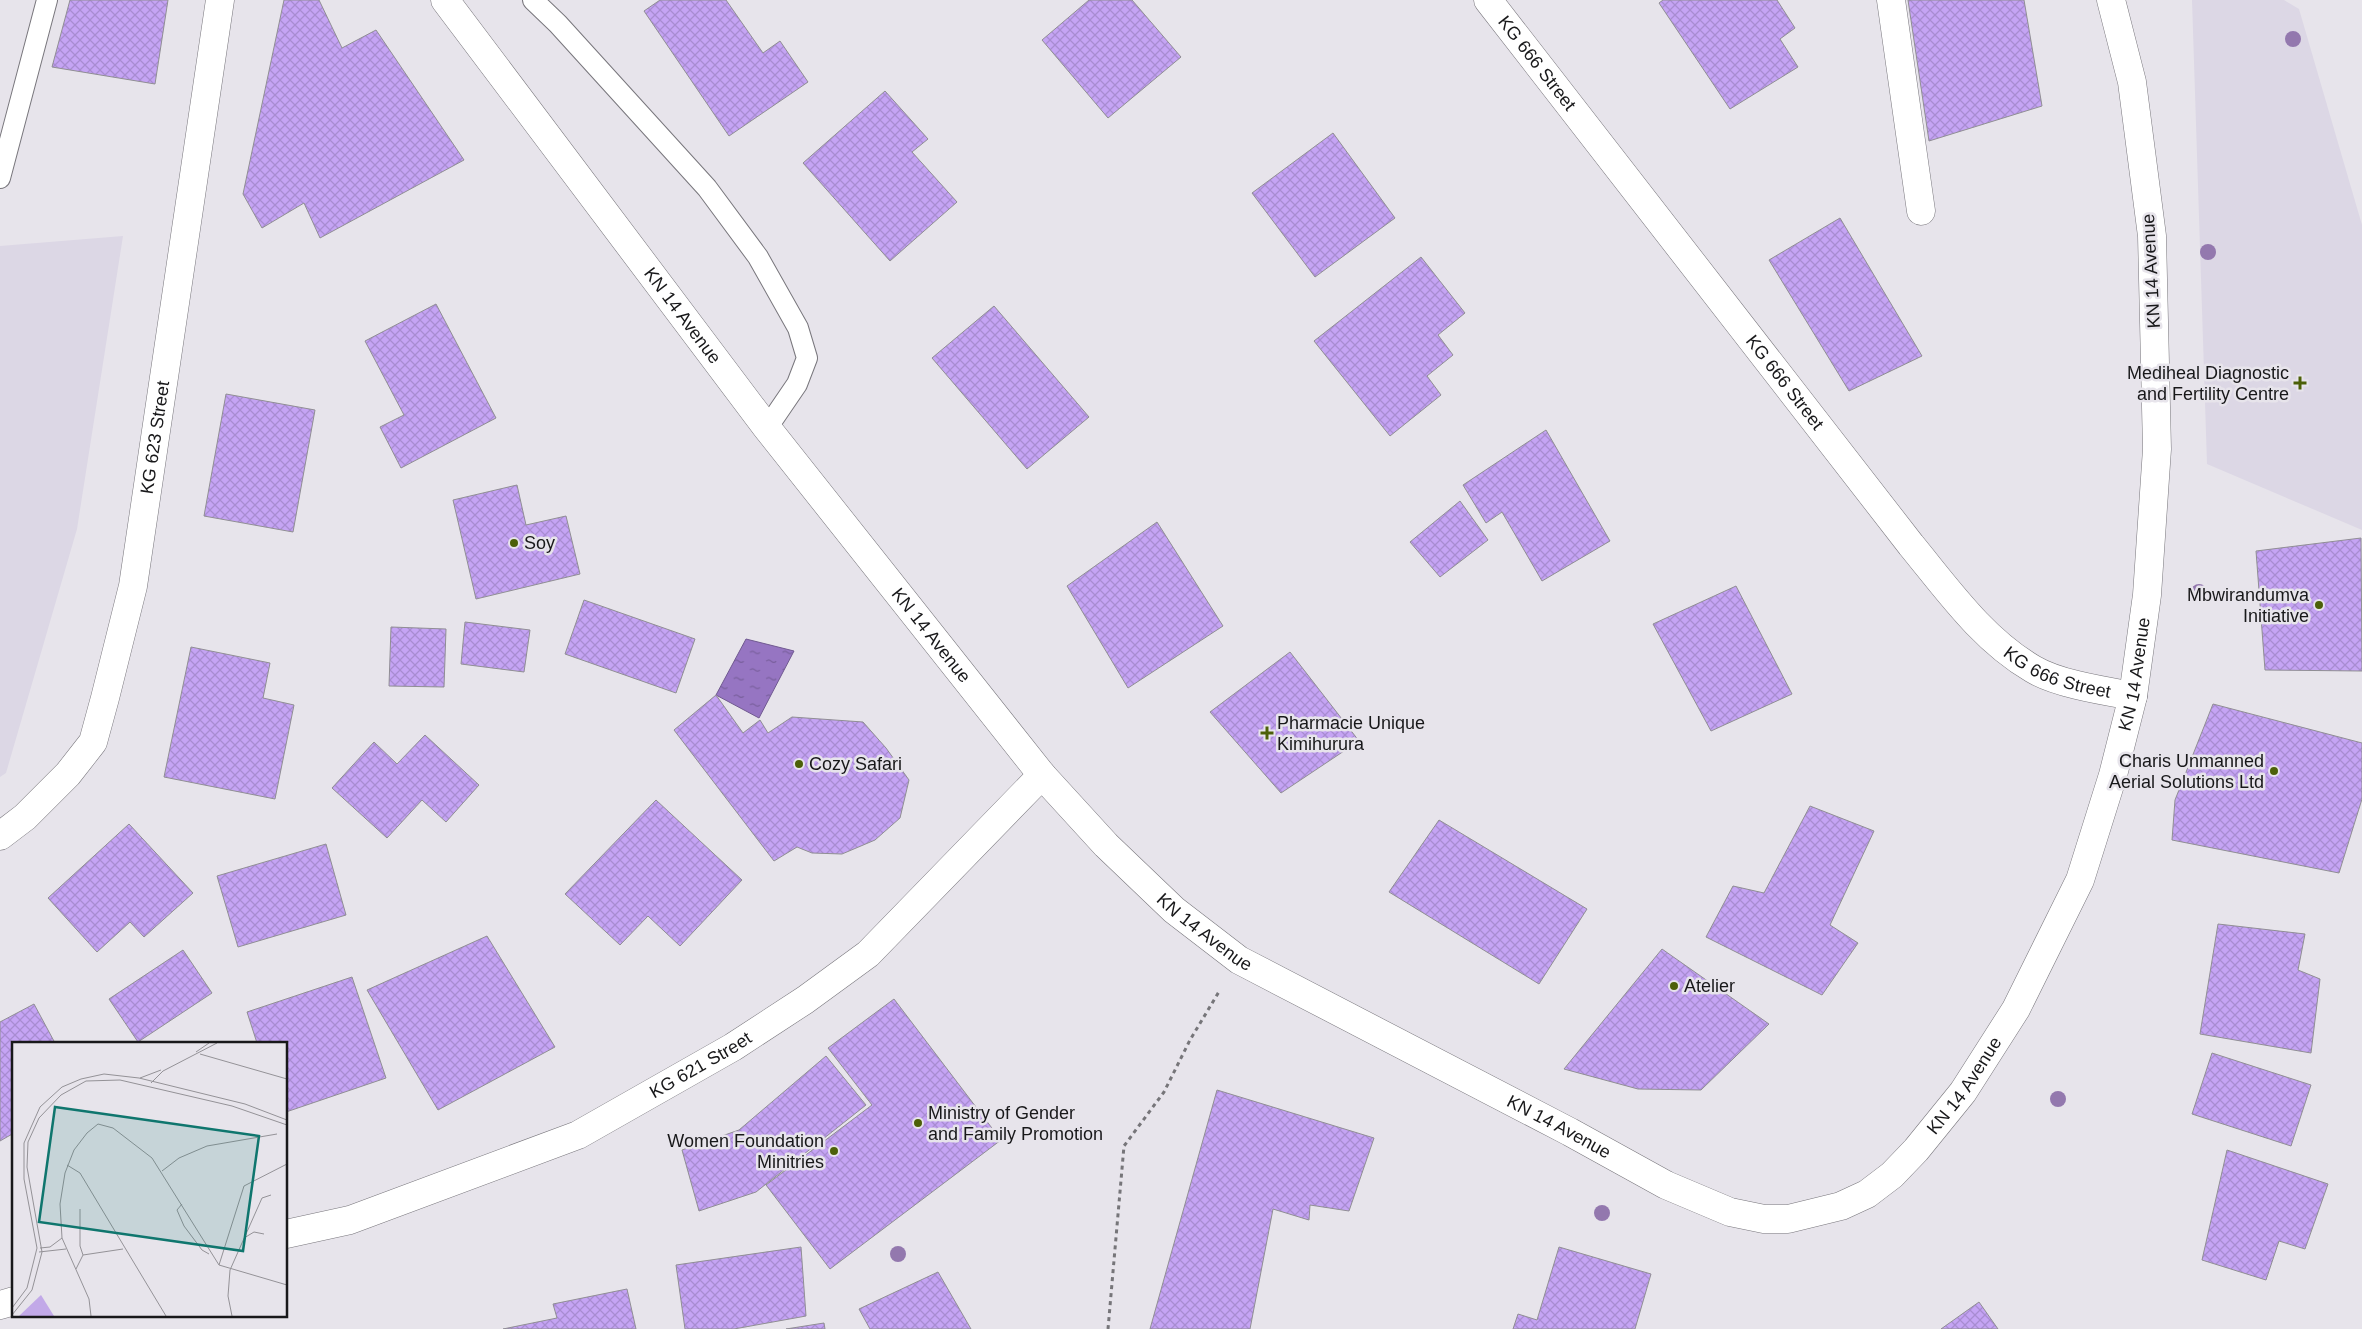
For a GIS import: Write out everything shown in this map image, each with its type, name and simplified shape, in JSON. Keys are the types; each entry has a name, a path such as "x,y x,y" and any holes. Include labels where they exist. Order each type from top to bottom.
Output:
{"main road":[{"name":"KG 623 Street","path":"0,836 25,817 73,767 93,742 105,698 132,586 220,0"},
{"name":"KN 14 Avenue","path":"445,0 768,428 1042,775 1106,844 1174,910 1239,960 1570,1132 1666,1185 1730,1212 1764,1219 1788,1219 1841,1206 1867,1194 1892,1175 1916,1150 1963,1092 2016,1009 2080,880 2113,775 2133,696 2147,594 2157,448 2152,236 2132,82 2111,0"},
{"name":"KG 666 Street","path":"1488,0 1905,537 1978,627 2004,649 2035,670 2088,688 2133,696"},
{"path":"1892,0 1921,211"},
{"name":"KG 621 Street","path":"288,1234 350,1220 578,1135 733,1046 805,1000 868,954 1042,775"}],"lane":[{"path":"0,178 4,149 47,0"},
{"path":"533,0 558,24 708,188 758,257 798,328 807,358 797,384 768,428"}],"path":[{"path":"1108,1329 1124,1146 1164,1092 1190,1040 1239,960"}],"shaded area":[{"path":"2192,0 2284,0 2299,9 2362,225 2362,530 2207,464"},
{"path":"123,236 77,529 6,773 0,777 0,246"}],"water":[{"path":"746,639 794,651 759,718 716,695"}],"building":[{"path":"70,0 168,0 155,84 52,67"},
{"path":"284,0 319,0 342,48 376,30 464,160 320,238 304,203 262,228 243,194"},
{"path":"660,0 726,0 763,53 780,41 808,82 729,136 644,11"},
{"path":"1089,0 1132,0 1181,57 1108,118 1042,40"},
{"path":"1663,0 1777,0 1795,28 1780,39 1798,67 1730,109 1659,3"},
{"path":"1908,0 2024,0 2042,106 1929,141"},
{"path":"885,91 928,139 912,152 957,202 890,261 803,163"},
{"path":"1333,133 1395,218 1315,277 1252,193"},
{"path":"1840,218 1922,356 1849,391 1769,260"},
{"path":"1421,257 1465,313 1438,335 1453,355 1427,376 1441,395 1390,436 1314,341"},
{"path":"436,304 496,418 401,468 380,427 404,415 365,341"},
{"path":"994,306 1089,417 1027,469 932,358"},
{"path":"226,394 315,410 293,532 204,516"},
{"path":"1546,430 1610,541 1542,581 1502,512 1486,523 1463,485"},
{"path":"517,485 526,525 566,516 580,574 476,599 453,500"},
{"path":"1460,501 1488,540 1440,577 1410,542"},
{"path":"1157,522 1223,626 1128,688 1067,586"},
{"path":"2361,538 2362,671 2265,670 2256,551"},
{"path":"1736,586 1792,694 1711,731 1653,624"},
{"path":"584,600 695,639 676,693 565,654"},
{"path":"465,622 530,630 524,672 461,664"},
{"path":"391,627 446,629 444,687 389,686"},
{"path":"191,647 270,663 263,698 294,705 275,799 164,777"},
{"path":"1290,652 1359,741 1281,793 1210,712"},
{"name":"Cozy Safari","path":"716,695 743,733 760,720 768,733 792,717 863,722 886,748 909,780 900,818 875,840 842,854 812,853 797,847 774,861 674,730"},
{"name":"Charis Unmanned Aerial Solutions Ltd","path":"2213,704 2362,743 2362,799 2339,873 2172,840 2175,800"},
{"path":"425,735 479,785 446,822 422,800 387,838 332,788 374,742 397,764"},
{"path":"656,800 742,880 680,946 648,916 620,945 565,894"},
{"path":"1810,806 1874,831 1830,925 1858,943 1822,995 1706,937 1733,886 1764,893"},
{"path":"1439,820 1587,909 1539,984 1389,892"},
{"path":"129,824 193,893 144,937 130,922 97,952 48,898"},
{"path":"326,844 346,915 238,947 217,876"},
{"path":"2218,924 2305,934 2298,970 2320,979 2311,1053 2200,1034"},
{"path":"487,936 555,1047 438,1110 367,990"},
{"name":"Atelier","path":"1662,949 1769,1024 1701,1090 1638,1089 1564,1069"},
{"path":"183,950 212,993 138,1042 109,999"},
{"path":"352,977 386,1078 288,1111 288,1042 257,1042 247,1012"},
{"name":"Ministry of Gender and Family Promotion","path":"894,999 1001,1140 830,1269 766,1185 872,1105 828,1048"},
{"path":"34,1004 54,1042 12,1042 12,1134 0,1141 0,1022"},
{"path":"2212,1053 2311,1085 2291,1146 2192,1114"},
{"path":"826,1056 866,1105 756,1192 699,1211 682,1150 739,1130"},
{"path":"1217,1090 1374,1138 1349,1211 1310,1205 1309,1220 1273,1209 1250,1329 1150,1329"},
{"path":"2227,1150 2328,1184 2305,1249 2279,1241 2266,1280 2202,1260"},
{"path":"801,1247 806,1316 734,1329 685,1329 676,1265"},
{"path":"1559,1247 1651,1274 1635,1329 1513,1329 1518,1314 1537,1320"},
{"path":"938,1272 971,1329 870,1329 859,1309"},
{"path":"627,1289 636,1329 503,1329 557,1318 553,1304"},
{"path":"1979,1302 1998,1329 1941,1329"},
{"path":"824,1323 825,1329 786,1329"}],"place":[{"name":"Mediheal Diagnostic and Fertility Centre","path":"2300,383"},
{"name":"Soy","path":"514,543"},
{"name":"Mbwirandumva Initiative","path":"2319,605"},
{"name":"Pharmacie Unique Kimihurura","path":"1267,733"},
{"name":"Cozy Safari","path":"799,764"},
{"name":"Charis Unmanned Aerial Solutions Ltd","path":"2274,771"},
{"name":"Atelier","path":"1674,986"},
{"name":"Ministry of Gender and Family Promotion","path":"918,1123"},
{"name":"Women Foundation Minitries","path":"834,1151"}]}
